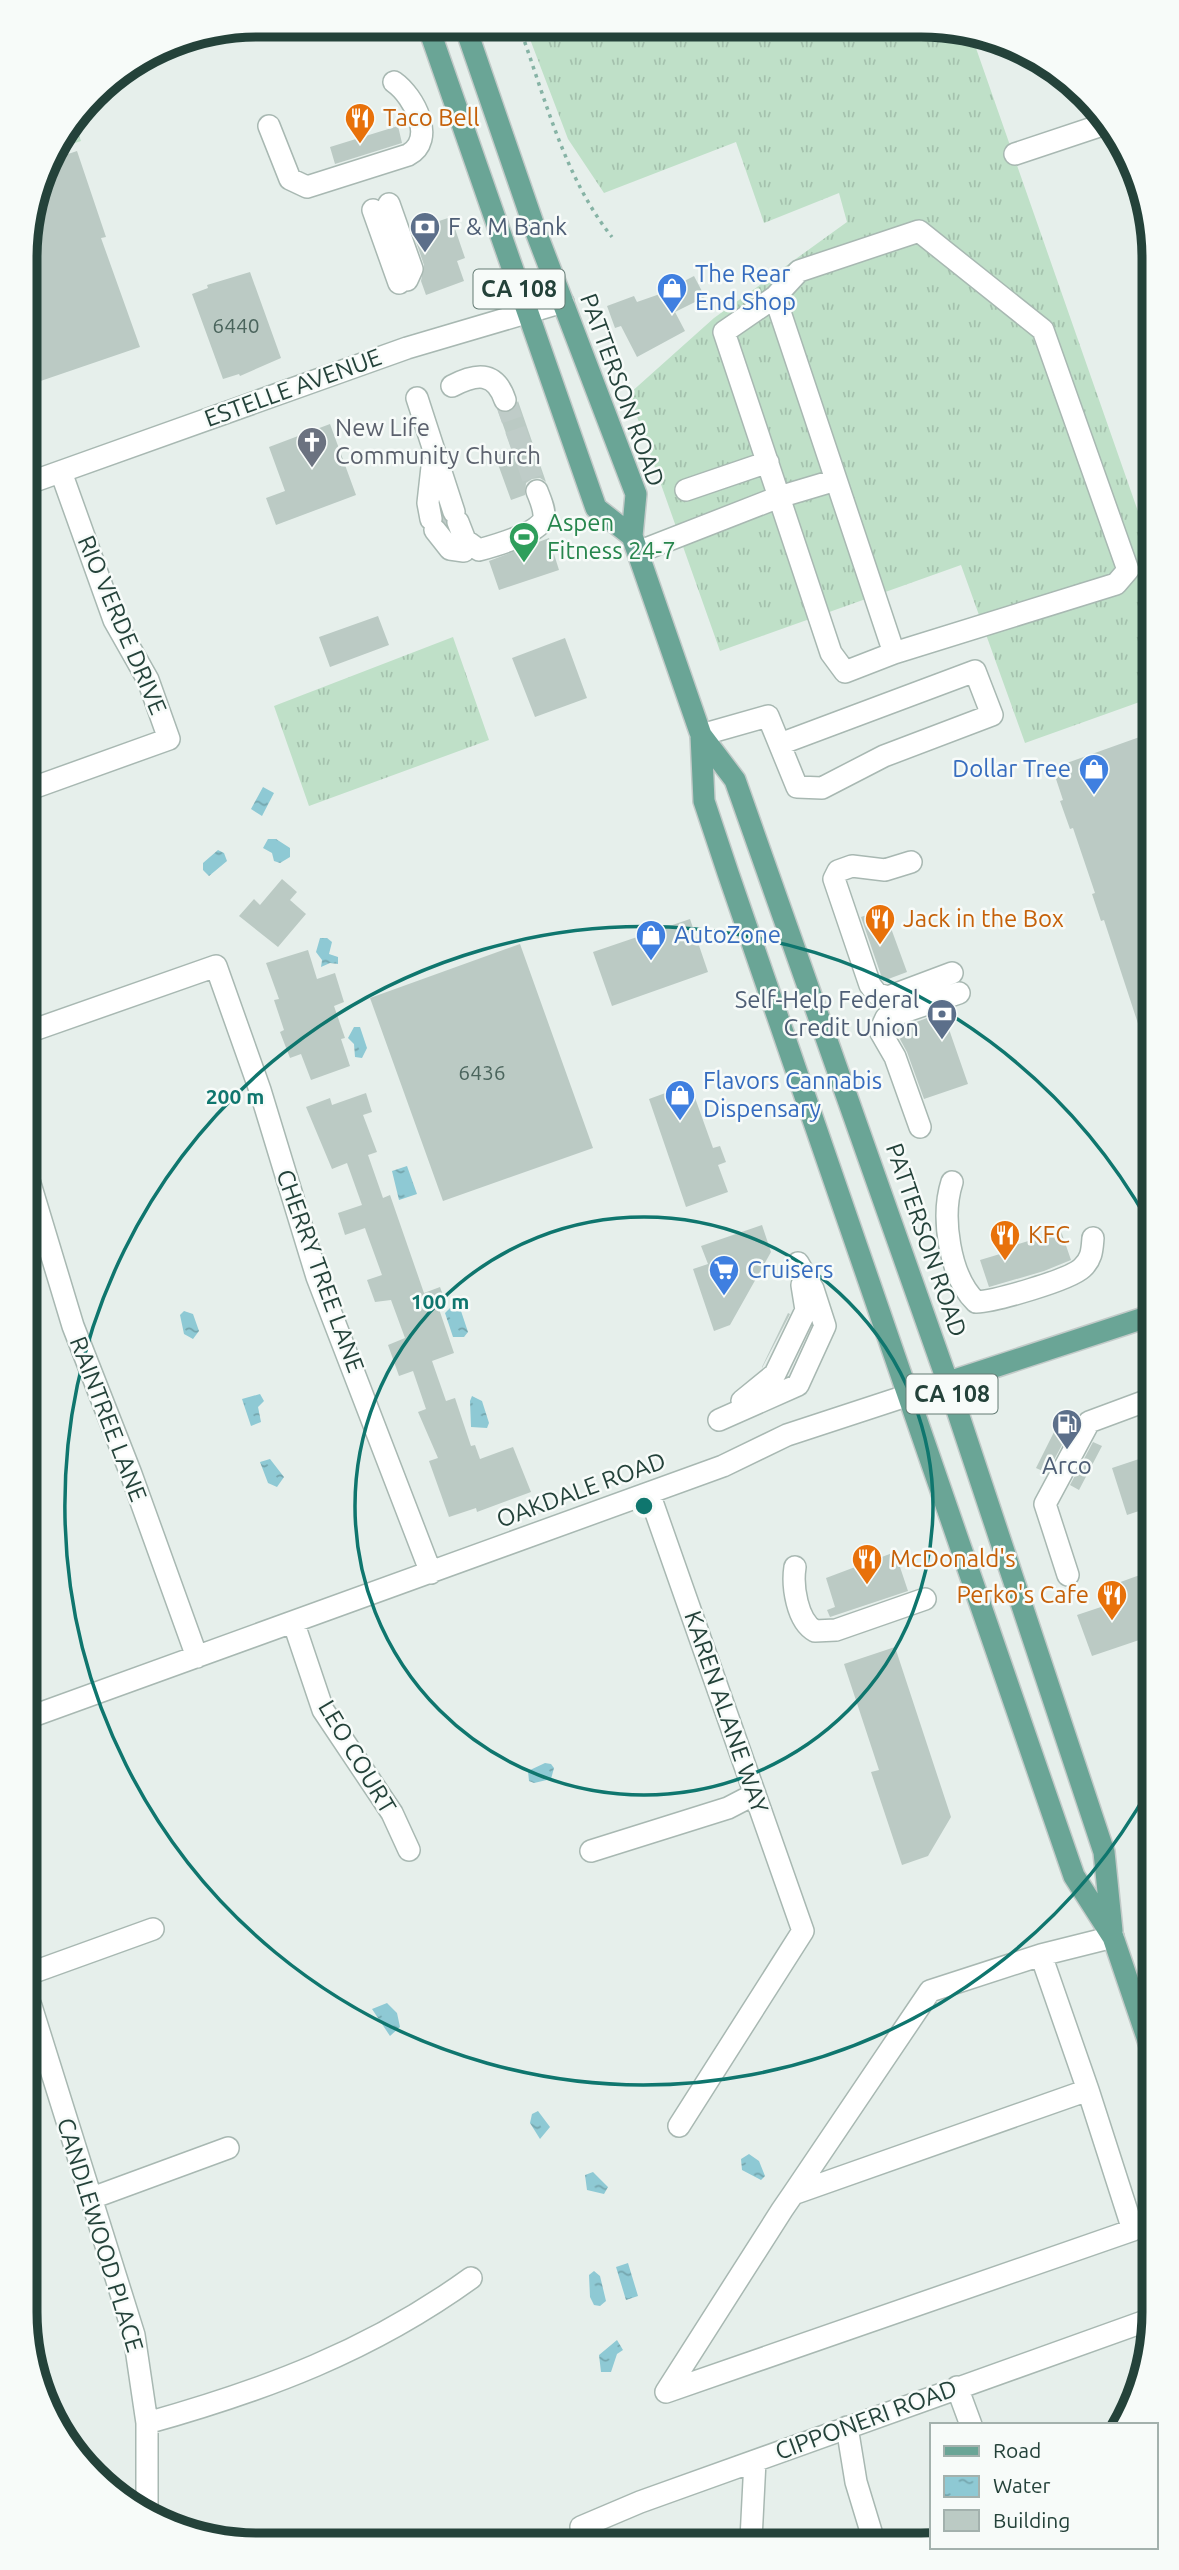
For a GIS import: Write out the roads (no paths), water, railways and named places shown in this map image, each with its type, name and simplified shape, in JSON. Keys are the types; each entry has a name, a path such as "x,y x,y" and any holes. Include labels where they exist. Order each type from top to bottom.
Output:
{"main road":[{"name":"CA 108","path":"432,37 596,508 635,544"},
{"name":"PATTERSON ROAD","path":"469,37 563,302 636,494 635,544 701,735 704,801 1074,1875 1112,1937 1142,2023"},
{"name":"PATTERSON ROAD","path":"701,735 736,780 948,1383 1104,1852 1112,1937"},
{"name":"OAKDALE ROAD","path":"909,1395 1142,1319"}],"street":[{"path":"269,127 289,179 307,187 408,155 419,147 422,133 411,98 394,82"},
{"path":"1015,154 1099,126"},
{"path":"381,207 403,282"},
{"path":"919,231 1043,330 1128,570 1116,584 894,653 845,672 831,653 768,462 724,332 775,297 799,271 919,231"},
{"path":"775,297 894,653"},
{"name":"ESTELLE AVENUE","path":"37,480 357,365 563,302"},
{"path":"452,386 470,377 489,378 497,383 505,400"},
{"path":"417,398 444,521 472,550 531,532 542,525 544,512 537,491"},
{"path":"685,490 768,462"},
{"name":"RIO VERDE DRIVE","path":"37,786 169,739 149,680 114,620 61,472"},
{"path":"635,544 836,480"},
{"path":"701,735 768,716 797,787 822,789 884,756 992,715 975,671 780,744"},
{"path":"911,862 885,870 852,866 838,872 834,879 870,985 877,994 888,997 956,983 886,1018 881,1025 880,1031 895,1057 920,1127"},
{"name":"CHERRY TREE LANE","path":"37,1029 216,966 260,1090 317,1277 431,1573"},
{"path":"952,1182 947,1198 947,1231 964,1286 976,1302 1023,1291 1081,1269 1092,1253 1093,1238"},
{"name":"RAINTREE LANE","path":"37,1207 72,1326 131,1474 197,1657"},
{"path":"798,1263 825,1326 798,1385 719,1420 775,1374 806,1310 798,1263"},
{"name":"OAKDALE ROAD","path":"37,1714 294,1624 723,1466 788,1435 909,1395"},
{"path":"1068,1575 1045,1504 1088,1422 1142,1402"},
{"name":"KAREN ALANE WAY","path":"649,1493 803,1931 678,2126"},
{"path":"795,1567 793,1583 804,1620 810,1628 824,1632 925,1599"},
{"name":"LEO COURT","path":"294,1624 323,1710 392,1813 409,1850"},
{"path":"591,1851 728,1808 755,1794"},
{"path":"37,1971 153,1929"},
{"path":"1041,1955 1133,2230 666,2392 793,2194 930,1991 1041,1955 1112,1937"},
{"name":"CANDLEWOOD PLACE","path":"37,2025 134,2335 147,2423 147,2504"},
{"path":"793,2194 1088,2090"},
{"path":"92,2198 228,2148"},
{"path":"147,2423 261,2389 319,2366 434,2304 471,2278"},
{"name":"CIPPONERI ROAD","path":"594,2529 755,2461 1142,2322"},
{"path":"957,2387 970,2423"},
{"path":"847,2427 856,2482 871,2533"},
{"path":"751,2533 755,2461"}],"water":[{"path":"263,787 274,793 262,816 251,809"},
{"path":"268,839 276,839 290,848 290,857 280,863 274,861 272,853 263,848"},
{"path":"218,850 224,853 227,861 209,876 203,870 203,863"},
{"path":"320,938 327,938 332,942 329,954 338,957 338,964 330,963 321,967 322,960 316,952"},
{"path":"354,1027 360,1027 367,1048 362,1058 355,1057 354,1044 348,1038"},
{"path":"407,1166 417,1194 399,1200 392,1171"},
{"path":"451,1307 460,1308 468,1332 464,1337 453,1337 445,1313"},
{"path":"184,1311 193,1314 199,1331 193,1339 184,1334 180,1315"},
{"path":"260,1394 264,1401 258,1407 261,1422 251,1426 242,1399"},
{"path":"472,1396 482,1401 489,1423 487,1428 471,1427"},
{"path":"270,1459 284,1477 277,1487 268,1483 260,1462"},
{"path":"545,1763 554,1768 551,1779 534,1783 529,1781 528,1771"},
{"path":"387,2003 397,2013 400,2027 390,2036 372,2009"},
{"path":"538,2111 550,2127 540,2139 530,2123 532,2114"},
{"path":"749,2154 759,2161 765,2176 761,2180 742,2170 741,2159"},
{"path":"593,2172 608,2187 604,2194 587,2190 585,2175"},
{"path":"628,2263 638,2296 626,2300 616,2267"},
{"path":"594,2271 600,2276 606,2301 600,2306 594,2305 590,2297 589,2275"},
{"path":"617,2340 623,2350 617,2354 611,2372 601,2372 599,2355"}],"tunnel":[{"path":"505,400 537,491"},
{"path":"442,516 446,526"}],"place":[{"name":"Taco Bell","path":"360,145"},
{"name":"F & M Bank","path":"425,254"},
{"name":"The Rear End Shop","path":"672,315"},
{"name":"New Life Community Church","path":"312,469"},
{"name":"Aspen Fitness 24-7","path":"524,564"},
{"name":"Dollar Tree","path":"1094,796"},
{"name":"Jack in the Box","path":"880,946"},
{"name":"AutoZone","path":"651,962"},
{"name":"Self-Help Federal Credit Union","path":"942,1041"},
{"name":"Flavors Cannabis Dispensary","path":"680,1122"},
{"name":"KFC","path":"1005,1262"},
{"name":"Cruisers","path":"724,1297"},
{"name":"Arco","path":"1067,1451"},
{"name":"McDonald's","path":"867,1586"},
{"name":"Perko's Cafe","path":"1112,1622"}]}
